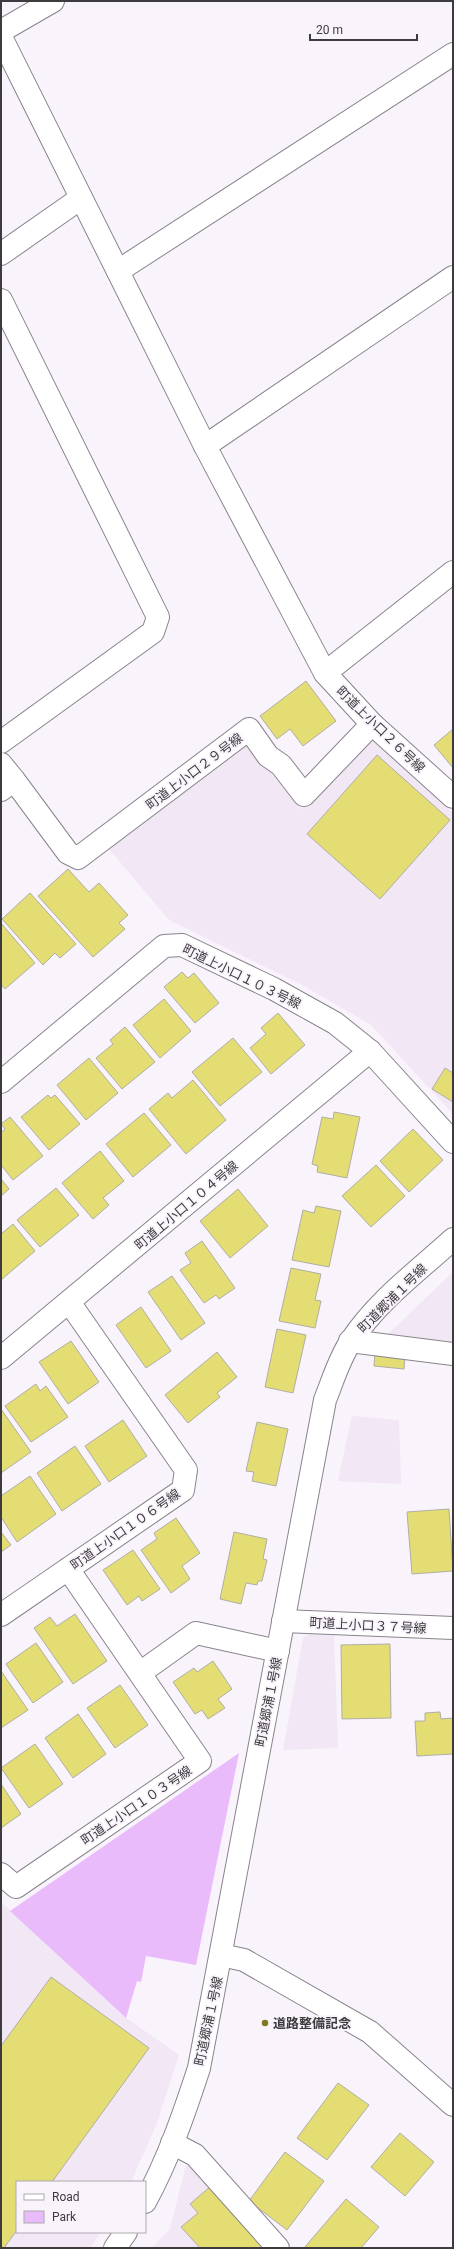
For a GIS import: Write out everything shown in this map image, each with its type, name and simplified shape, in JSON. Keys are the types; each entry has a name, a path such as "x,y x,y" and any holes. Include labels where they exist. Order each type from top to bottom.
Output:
{"street":[{"path":"1,31 53,1"},
{"name":"町道上小口２６号線","path":"1,37 204,446 325,673 372,724 453,797"},
{"path":"118,271 453,54"},
{"path":"1,254 81,198"},
{"path":"204,446 453,278"},
{"path":"1,300 158,617 153,632 1,742"},
{"path":"325,673 453,572"},
{"name":"町道上小口２９号線","path":"5,778 68,853 78,858 249,730 268,756 281,765 304,794 372,724"},
{"name":"町道上小口１０３号線","path":"1,1082 164,946 182,945 274,989 334,1023 370,1051 453,1142"},
{"name":"町道上小口１０４号線","path":"1,1358 370,1051"},
{"name":"町道郷浦１号線","path":"146,2200 158,2178 199,2068 325,1400 340,1361 350,1341 378,1308 453,1239"},
{"name":"町道上小口１０６号線","path":"1,1615 183,1490 186,1470 69,1302"},
{"path":"350,1341 453,1354"},
{"name":"町道上小口１０３号線","path":"1,1874 16,1887 200,1761 68,1569"},
{"name":"町道上小口３７号線","path":"283,1621 453,1628"},
{"path":"140,1673 196,1633 278,1651"},
{"path":"221,1955 244,1960 370,2032 453,2105"},
{"path":"172,2143 195,2155 278,2248"},
{"path":"115,2248 125,2233"}],"shaded area":[{"path":"371,739 453,813 453,1114 370,1024 302,985 169,920 109,849 248,743 302,809"},
{"path":"453,1272 453,1350 380,1342"},
{"path":"352,1416 399,1420 401,1484 338,1481"},
{"path":"310,1634 334,1635 338,1748 283,1750 303,1638"},
{"path":"1,1902 122,2015 179,2055 157,2123 131,2181 16,2181 16,2233 100,2233 90,2248 1,2248"},
{"path":"188,2156 274,2248 152,2248 170,2229"}],"green space":[{"path":"239,1753 196,1965 146,1956 141,1982 137,1981 126,2018 10,1911"}],"building":[{"path":"306,681 336,721 303,746 290,729 277,739 260,716"},
{"path":"453,729 453,768 434,745"},
{"path":"377,755 450,820 380,899 307,834"},
{"path":"68,869 89,892 99,883 128,915 119,923 125,929 93,957 38,896"},
{"path":"30,893 76,944 60,958 55,953 43,965 2,919"},
{"path":"1,923 35,963 5,989 1,984"},
{"path":"182,972 188,978 194,973 219,1003 195,1023 164,987"},
{"path":"164,999 191,1031 160,1058 133,1025"},
{"path":"278,1013 305,1045 271,1074 250,1048 266,1034 261,1028"},
{"path":"125,1027 155,1062 122,1089 96,1058 113,1044 110,1040"},
{"path":"233,1038 262,1072 220,1106 192,1072"},
{"path":"89,1058 118,1093 86,1120 57,1085"},
{"path":"445,1068 453,1073 453,1102 432,1089"},
{"path":"193,1080 226,1120 186,1154 149,1109 168,1093 172,1098"},
{"path":"48,1095 51,1098 55,1095 80,1124 49,1150 21,1117"},
{"path":"334,1112 360,1117 347,1178 317,1172 318,1166 312,1164 322,1117 333,1119"},
{"path":"144,1113 171,1145 133,1177 106,1144"},
{"path":"10,1117 43,1156 13,1180 1,1165 1,1133 5,1129 1,1124"},
{"path":"413,1129 443,1160 409,1192 380,1161"},
{"path":"100,1151 124,1181 103,1198 109,1205 93,1219 62,1183"},
{"path":"376,1165 405,1196 371,1227 342,1196"},
{"path":"1,1179 9,1189 1,1196"},
{"path":"56,1188 79,1215 40,1247 17,1220"},
{"path":"238,1189 268,1226 230,1258 200,1221"},
{"path":"316,1206 341,1211 329,1267 292,1260 303,1210 314,1213"},
{"path":"13,1224 35,1251 1,1280 1,1234"},
{"path":"202,1241 235,1288 219,1299 216,1295 204,1303 180,1270 191,1263 185,1253"},
{"path":"291,1268 321,1274 315,1300 321,1301 315,1328 279,1321"},
{"path":"172,1276 205,1323 181,1340 148,1292"},
{"path":"141,1307 171,1351 146,1368 116,1325"},
{"path":"277,1329 306,1335 293,1393 265,1387"},
{"path":"71,1341 99,1382 68,1404 39,1362"},
{"path":"217,1352 237,1377 217,1393 220,1397 188,1423 165,1395"},
{"path":"375,1353 405,1355 404,1369 374,1366"},
{"path":"36,1384 40,1391 46,1386 68,1417 31,1442 5,1406"},
{"path":"1,1409 31,1452 1,1473"},
{"path":"123,1420 147,1456 109,1482 85,1446"},
{"path":"257,1422 288,1429 276,1486 252,1481 254,1472 246,1471"},
{"path":"75,1446 101,1484 62,1511 37,1473"},
{"path":"30,1476 56,1514 17,1542 1,1517 1,1496"},
{"path":"449,1509 453,1571 412,1574 407,1512"},
{"path":"176,1518 200,1553 182,1566 190,1579 171,1593 141,1550 157,1539 154,1533"},
{"path":"1,1532 11,1545 1,1552"},
{"path":"234,1532 267,1539 263,1559 267,1560 262,1581 258,1581 257,1585 246,1583 241,1604 220,1599"},
{"path":"133,1550 160,1589 142,1601 139,1596 127,1605 103,1570"},
{"path":"75,1614 107,1661 73,1684 34,1628 50,1617 57,1626"},
{"path":"36,1643 63,1682 33,1703 6,1664"},
{"path":"390,1644 391,1718 342,1719 341,1645"},
{"path":"213,1661 232,1689 218,1699 225,1708 208,1719 202,1710 195,1714 173,1682 194,1668 197,1672"},
{"path":"1,1671 28,1710 1,1728"},
{"path":"120,1685 148,1725 115,1748 87,1708"},
{"path":"440,1712 441,1719 453,1718 453,1754 417,1756 415,1721 425,1721 425,1713"},
{"path":"78,1714 106,1754 73,1778 45,1738"},
{"path":"35,1744 63,1784 29,1808 1,1768"},
{"path":"1,1784 21,1814 1,1828"},
{"path":"51,1977 149,2048 53,2181 16,2181 16,2231 4,2248 1,2248 1,2046"},
{"path":"338,2083 369,2105 327,2160 297,2138"},
{"path":"400,2133 434,2162 405,2196 371,2167"},
{"path":"285,2152 324,2181 287,2230 249,2201"},
{"path":"211,2186 264,2248 200,2248 181,2227 198,2213 190,2204"},
{"path":"346,2199 379,2227 361,2248 304,2248"}],"place":[{"name":"道路整備記念","path":"265,2023"}]}
